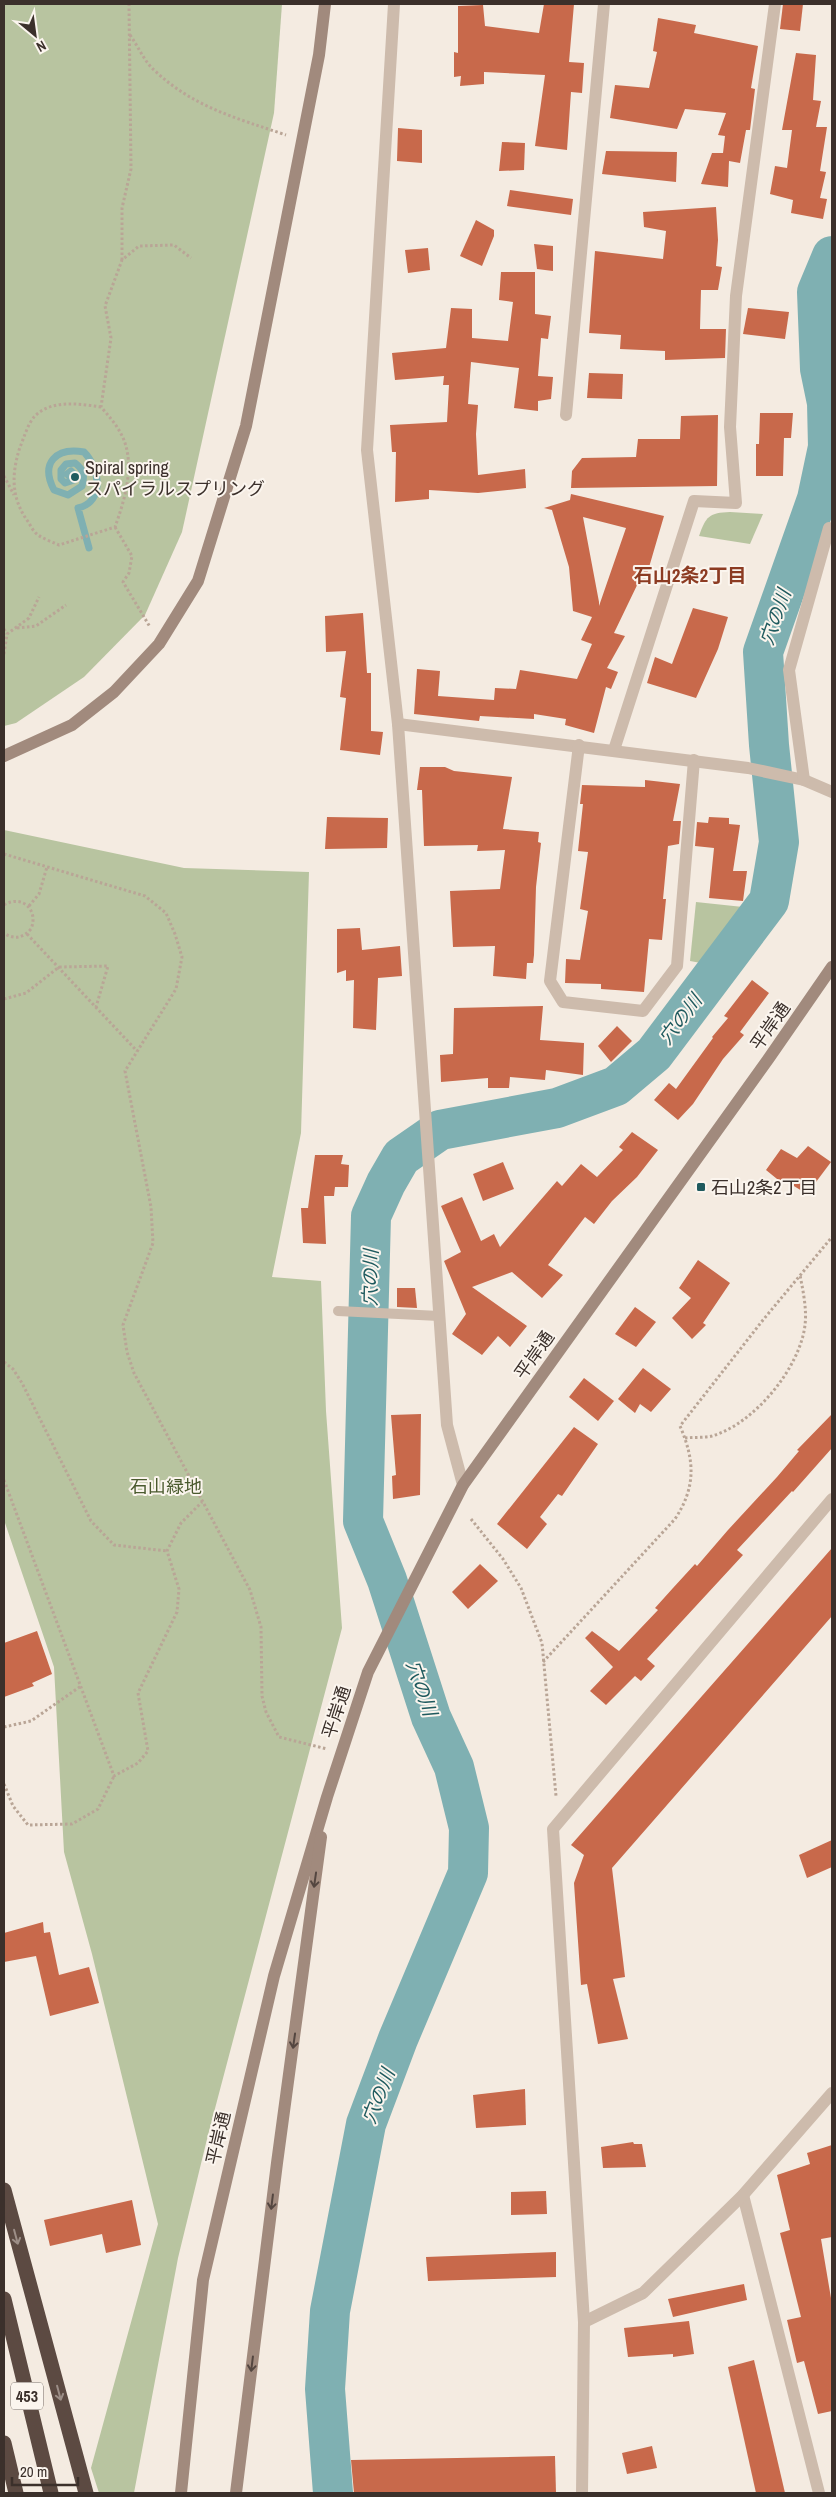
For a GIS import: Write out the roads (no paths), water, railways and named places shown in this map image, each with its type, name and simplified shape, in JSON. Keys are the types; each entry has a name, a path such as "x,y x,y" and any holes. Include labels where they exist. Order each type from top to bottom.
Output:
{"highway":[{"path":"4,2190 86,2493"},
{"name":"453","path":"4,2299 51,2493"},
{"path":"4,2442 16,2493"}],"street":[{"path":"4,756 72,725 114,692 160,644 198,581 246,426 319,55 325,4"},
{"path":"394,4 367,450 398,724 447,1425 463,1485"},
{"path":"566,415 604,4"},
{"path":"614,750 694,501 736,503 730,427 736,296 775,4"},
{"path":"804,780 789,670 831,525"},
{"path":"398,724 579,745 748,768 804,780 832,792"},
{"path":"579,745 550,981 563,1002 643,1011 677,966 694,760"},
{"name":"平岸通","path":"181,2493 203,2280 274,1976 327,1797 368,1672 463,1485 832,967"},
{"path":"582,2493 584,2322 553,1828 832,1499"},
{"name":"平岸通","path":"236,2493 277,2163 327,1797"},
{"path":"584,2322 643,2293 743,2195 832,2093"},
{"path":"743,2195 819,2493"}],"lane":[{"path":"338,1311 439,1316"}],"waterway":[{"name":"穴の川","path":"333,2493 325,2389 330,2311 366,2124 398,2039 468,1873 469,1828 454,1767 431,1717 387,1580 363,1521 371,1216 386,1183 401,1157 440,1130 557,1108 616,1086 654,1054 769,901 779,842 769,745 763,652 817,499 828,447 827,403 820,369 817,292 832,256"},
{"path":"71,475 67,474 71,471 75,475 74,480 65,483 61,479 61,470 66,464 75,463 83,473 82,486 68,495 54,490 49,472 53,459 66,452 84,452 93,466 97,483 93,498 87,504 78,508 89,548"}],"place":[{"name":"Spiral spring スパイラルスプリング","path":"75,477"},
{"name":"石山2条2丁目","path":"701,1187"}],"district":[{"name":"石山2条2丁目","path":"690,575"}],"park label":[{"name":"石山緑地","path":"166,1486"}]}
